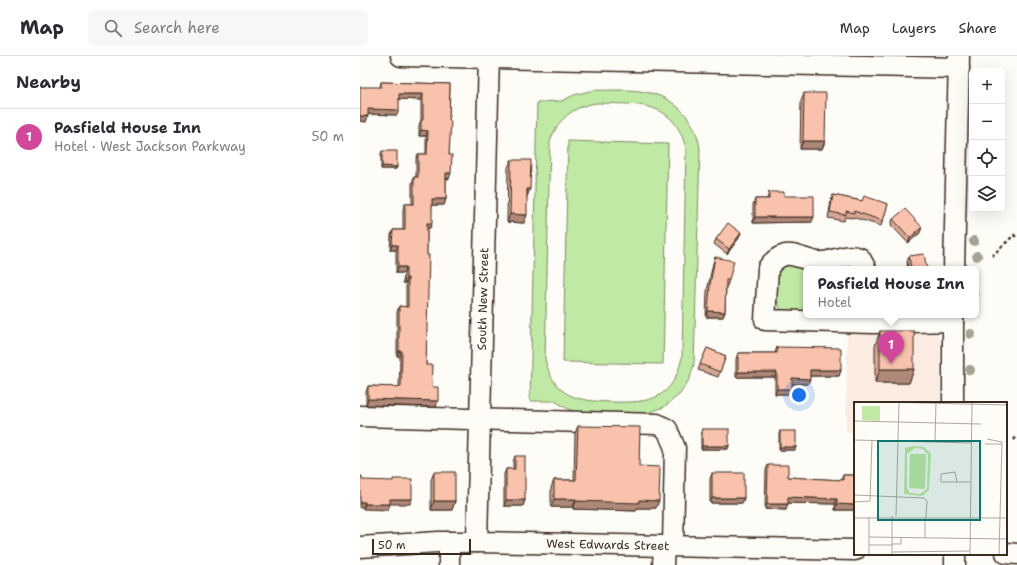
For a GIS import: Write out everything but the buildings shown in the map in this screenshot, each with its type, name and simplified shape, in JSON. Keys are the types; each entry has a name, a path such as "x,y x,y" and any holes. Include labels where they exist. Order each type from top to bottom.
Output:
{"street":[{"path":"401,56 959,62 954,266"},
{"name":"South New Street","path":"477,542 488,57"},
{"path":"864,266 860,258 854,255 848,255 820,262 806,260 792,254 784,255 772,262 768,268 765,320 953,318 954,402"},
{"path":"360,416 657,424 667,429 672,439 674,448 668,546 663,565"},
{"path":"449,542 449,565"},
{"name":"West Edwards Street","path":"360,546 477,542 854,550"},
{"path":"1007,553 1017,554"}],"path":[{"path":"992,256 1014,235 1017,238"},
{"path":"1014,440 1017,436"}],"shaded area":[{"path":"847,333 938,334 940,340 940,402 854,402 854,432 846,432"}],"green space":[{"path":"594,90 622,90 643,91 660,96 669,100 684,113 695,130 698,139 700,149 694,364 690,378 680,394 664,407 645,414 578,413 555,401 530,401 537,102 562,101 574,95","holes":["597,103 640,105 663,113 673,121 680,133 686,149 682,357 673,382 658,396 648,400 626,402 599,401 577,398 568,394 554,382 545,359 550,142 557,127 568,115 581,107"]},
{"path":"568,141 668,144 663,364 563,362"},
{"path":"786,262 803,268 803,315 782,313 774,294 777,269"}],"place":[{"name":"Pasfield House Inn","path":"891,364"}]}
